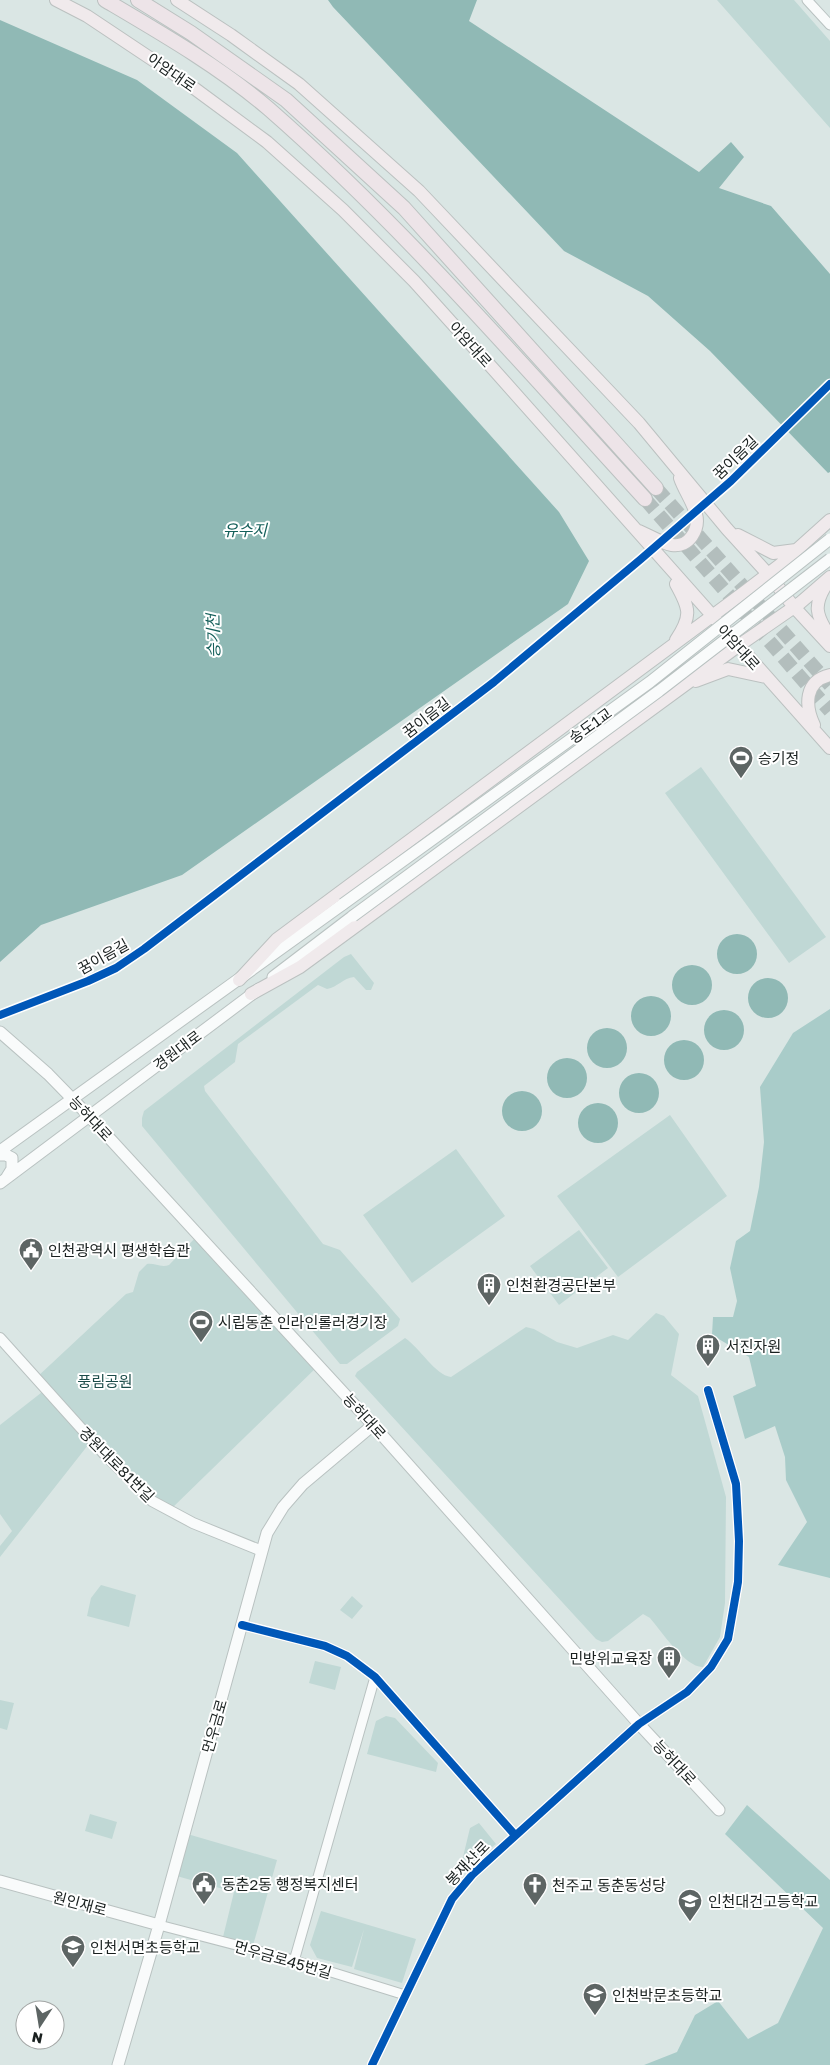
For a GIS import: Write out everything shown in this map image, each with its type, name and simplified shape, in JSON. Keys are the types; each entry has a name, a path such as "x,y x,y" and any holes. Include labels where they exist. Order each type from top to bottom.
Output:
{"highway":[{"name":"아암대로","path":"105,0 182,47 268,108 398,231 644,499"},
{"path":"138,0 206,44 286,100 404,208 656,488"}],"main road":[{"name":"아암대로","path":"56,0 87,16 183,80 267,142 343,210 414,281 830,748"},
{"path":"177,0 231,35 299,84 419,191 640,423 727,529 830,646"},
{"path":"634,529 671,545 680,545 694,535 697,525 696,513 678,470"},
{"path":"239,980 277,939 768,574 830,520"},
{"path":"727,529 774,552 796,550"},
{"name":"송도1교","path":"343,904 650,682 830,539"},
{"name":"송도1교","path":"353,916 651,697 830,559"},
{"path":"665,564 687,604 688,613 684,628 672,645"},
{"path":"251,994 300,967 794,607 830,578"},
{"path":"830,578 817,604 820,621 830,636"},
{"path":"687,684 707,678 728,668 766,677"},
{"path":"820,737 808,711 809,693 816,682 830,675"},
{"name":"경원대로","path":"0,1151 343,904"},
{"name":"경원대로","path":"3,1180 353,916"},
{"name":"능허대로","path":"2,1034 89,1116 373,1425 719,1810"},
{"path":"0,1155 12,1158 13,1163 3,1180"},
{"name":"먼우금로","path":"118,2065 159,1925 267,1533 286,1503 304,1484 373,1425"},
{"name":"원인재로","path":"0,1881 159,1925"}],"street":[{"path":"807,0 830,26"},
{"name":"경원대로81번길","path":"0,1338 106,1456 152,1501 193,1523 262,1551"},
{"name":"봉재산로","path":"372,2065 452,1899 474,1874 515,1835 640,1724 687,1692 711,1667 728,1639 738,1582 739,1541 736,1484 708,1390"},
{"path":"242,1625 325,1646 347,1656 375,1677 515,1835"},
{"path":"294,1961 375,1677"},
{"name":"먼우금로45번길","path":"159,1925 294,1961 405,1995"}],"green space":[{"path":"717,0 794,0 830,41 830,128"},
{"path":"701,767 826,937 789,963 665,793"},
{"path":"351,954 374,983 371,990 366,990 354,977 327,989 318,985 238,1044 235,1062 204,1086 205,1091 323,1244 340,1250 400,1319 398,1326 347,1364 340,1364 142,1126 142,1118 144,1111 344,957"},
{"path":"670,1115 727,1196 618,1277 557,1196"},
{"path":"456,1149 505,1216 412,1283 363,1215"},
{"path":"579,1230 608,1268 559,1305 530,1266"},
{"name":"풍림공원","path":"198,1235 319,1365 169,1511 92,1440 0,1557 0,1546 12,1531 0,1514 0,1425 46,1389 36,1378 126,1294 133,1292 139,1272 147,1264 169,1265"},
{"path":"656,1313 664,1316 679,1334 671,1375 698,1396 726,1497 725,1603 720,1637 703,1667 689,1662 650,1618 643,1614 608,1641 602,1642 596,1639 355,1376 357,1372 405,1338 433,1366 451,1377 526,1327 534,1329 557,1342 577,1348 613,1335 628,1340"},
{"path":"101,1585 136,1595 129,1627 87,1616 91,1598"},
{"path":"352,1596 363,1606 352,1619 340,1610"},
{"path":"315,1661 341,1667 335,1690 309,1683"},
{"path":"0,1700 14,1703 7,1730 0,1728"},
{"path":"386,1716 395,1718 438,1763 436,1772 367,1754 376,1721"},
{"path":"90,1814 117,1822 112,1839 85,1831"},
{"path":"479,1823 496,1844 468,1866 462,1861 470,1828"},
{"path":"184,1833 277,1860 252,1949 222,1941 234,1892 173,1875"},
{"path":"321,1911 416,1939 402,1983 354,1969 364,1929 352,1967 317,1958 310,1945"}],"shaded area":[{"path":"830,1009 830,1578 778,1565 807,1522 786,1480 785,1457 775,1426 745,1439 733,1396 756,1386 749,1357 712,1335 713,1317 733,1317 737,1301 730,1268 736,1241 750,1231 759,1187 764,1142 760,1087 793,1033"},
{"path":"747,1805 830,1880 830,2065 644,2065 677,2052 695,2015 718,2001 748,2039 778,2023 823,1928 725,1834"}],"water":[{"path":"328,0 477,0 469,21 699,172 731,142 744,157 719,188 771,206 830,274 830,472 828,473 710,351 648,296 564,251"},
{"name":"유수지","path":"0,20 137,80 237,153 559,512 589,561 568,604 182,875 41,925 0,962"},
{"path":"737,934 751,940 757,954 751,968 737,974 723,968 717,954 723,940"},
{"path":"692,965 706,971 712,985 706,999 692,1005 678,999 672,985 678,971"},
{"path":"768,978 782,984 788,998 782,1012 768,1018 754,1012 748,998 754,984"},
{"path":"651,996 665,1002 671,1016 665,1030 651,1036 637,1030 631,1016 637,1002"},
{"path":"724,1010 738,1016 744,1030 738,1044 724,1050 710,1044 704,1030 710,1016"},
{"path":"607,1028 621,1034 627,1048 621,1062 607,1068 593,1062 587,1048 593,1034"},
{"path":"684,1040 698,1046 704,1060 698,1074 684,1080 670,1074 664,1060 670,1046"},
{"path":"567,1058 581,1064 587,1078 581,1092 567,1098 553,1092 547,1078 553,1064"},
{"path":"639,1073 653,1079 659,1093 653,1107 639,1113 625,1107 619,1093 625,1079"},
{"path":"522,1091 536,1097 542,1111 536,1125 522,1131 508,1125 502,1111 508,1097"},
{"path":"598,1103 612,1109 618,1123 612,1137 598,1143 584,1137 578,1123 584,1109"}],"tunnel":[{"path":"656,488 830,685"},
{"path":"645,499 830,711"}],"cycle path":[{"name":"꿈이음길","path":"0,1015 88,981 116,968 144,949 494,682 731,481 830,384"},
{"path":"372,2065 452,1899 473,1874 639,1724 687,1692 711,1667 728,1639 738,1582 739,1541 736,1484 708,1390"},
{"path":"242,1625 325,1646 347,1656 375,1677 515,1835"}],"place":[{"name":"승기정","path":"741,779"},
{"name":"인천광역시 평생학습관","path":"31,1271"},
{"name":"인천환경공단본부","path":"489,1306"},
{"name":"시립동춘 인라인롤러경기장","path":"201,1343"},
{"name":"서진자원","path":"708,1367"},
{"name":"민방위교육장","path":"669,1679"},
{"name":"동춘2동 행정복지센터","path":"204,1905"},
{"name":"천주교 동춘동성당","path":"535,1906"},
{"name":"인천대건고등학교","path":"690,1922"},
{"name":"인천서면초등학교","path":"73,1968"},
{"name":"인천박문초등학교","path":"595,2016"}],"water label":[{"name":"승기천","path":"213,636"}]}
